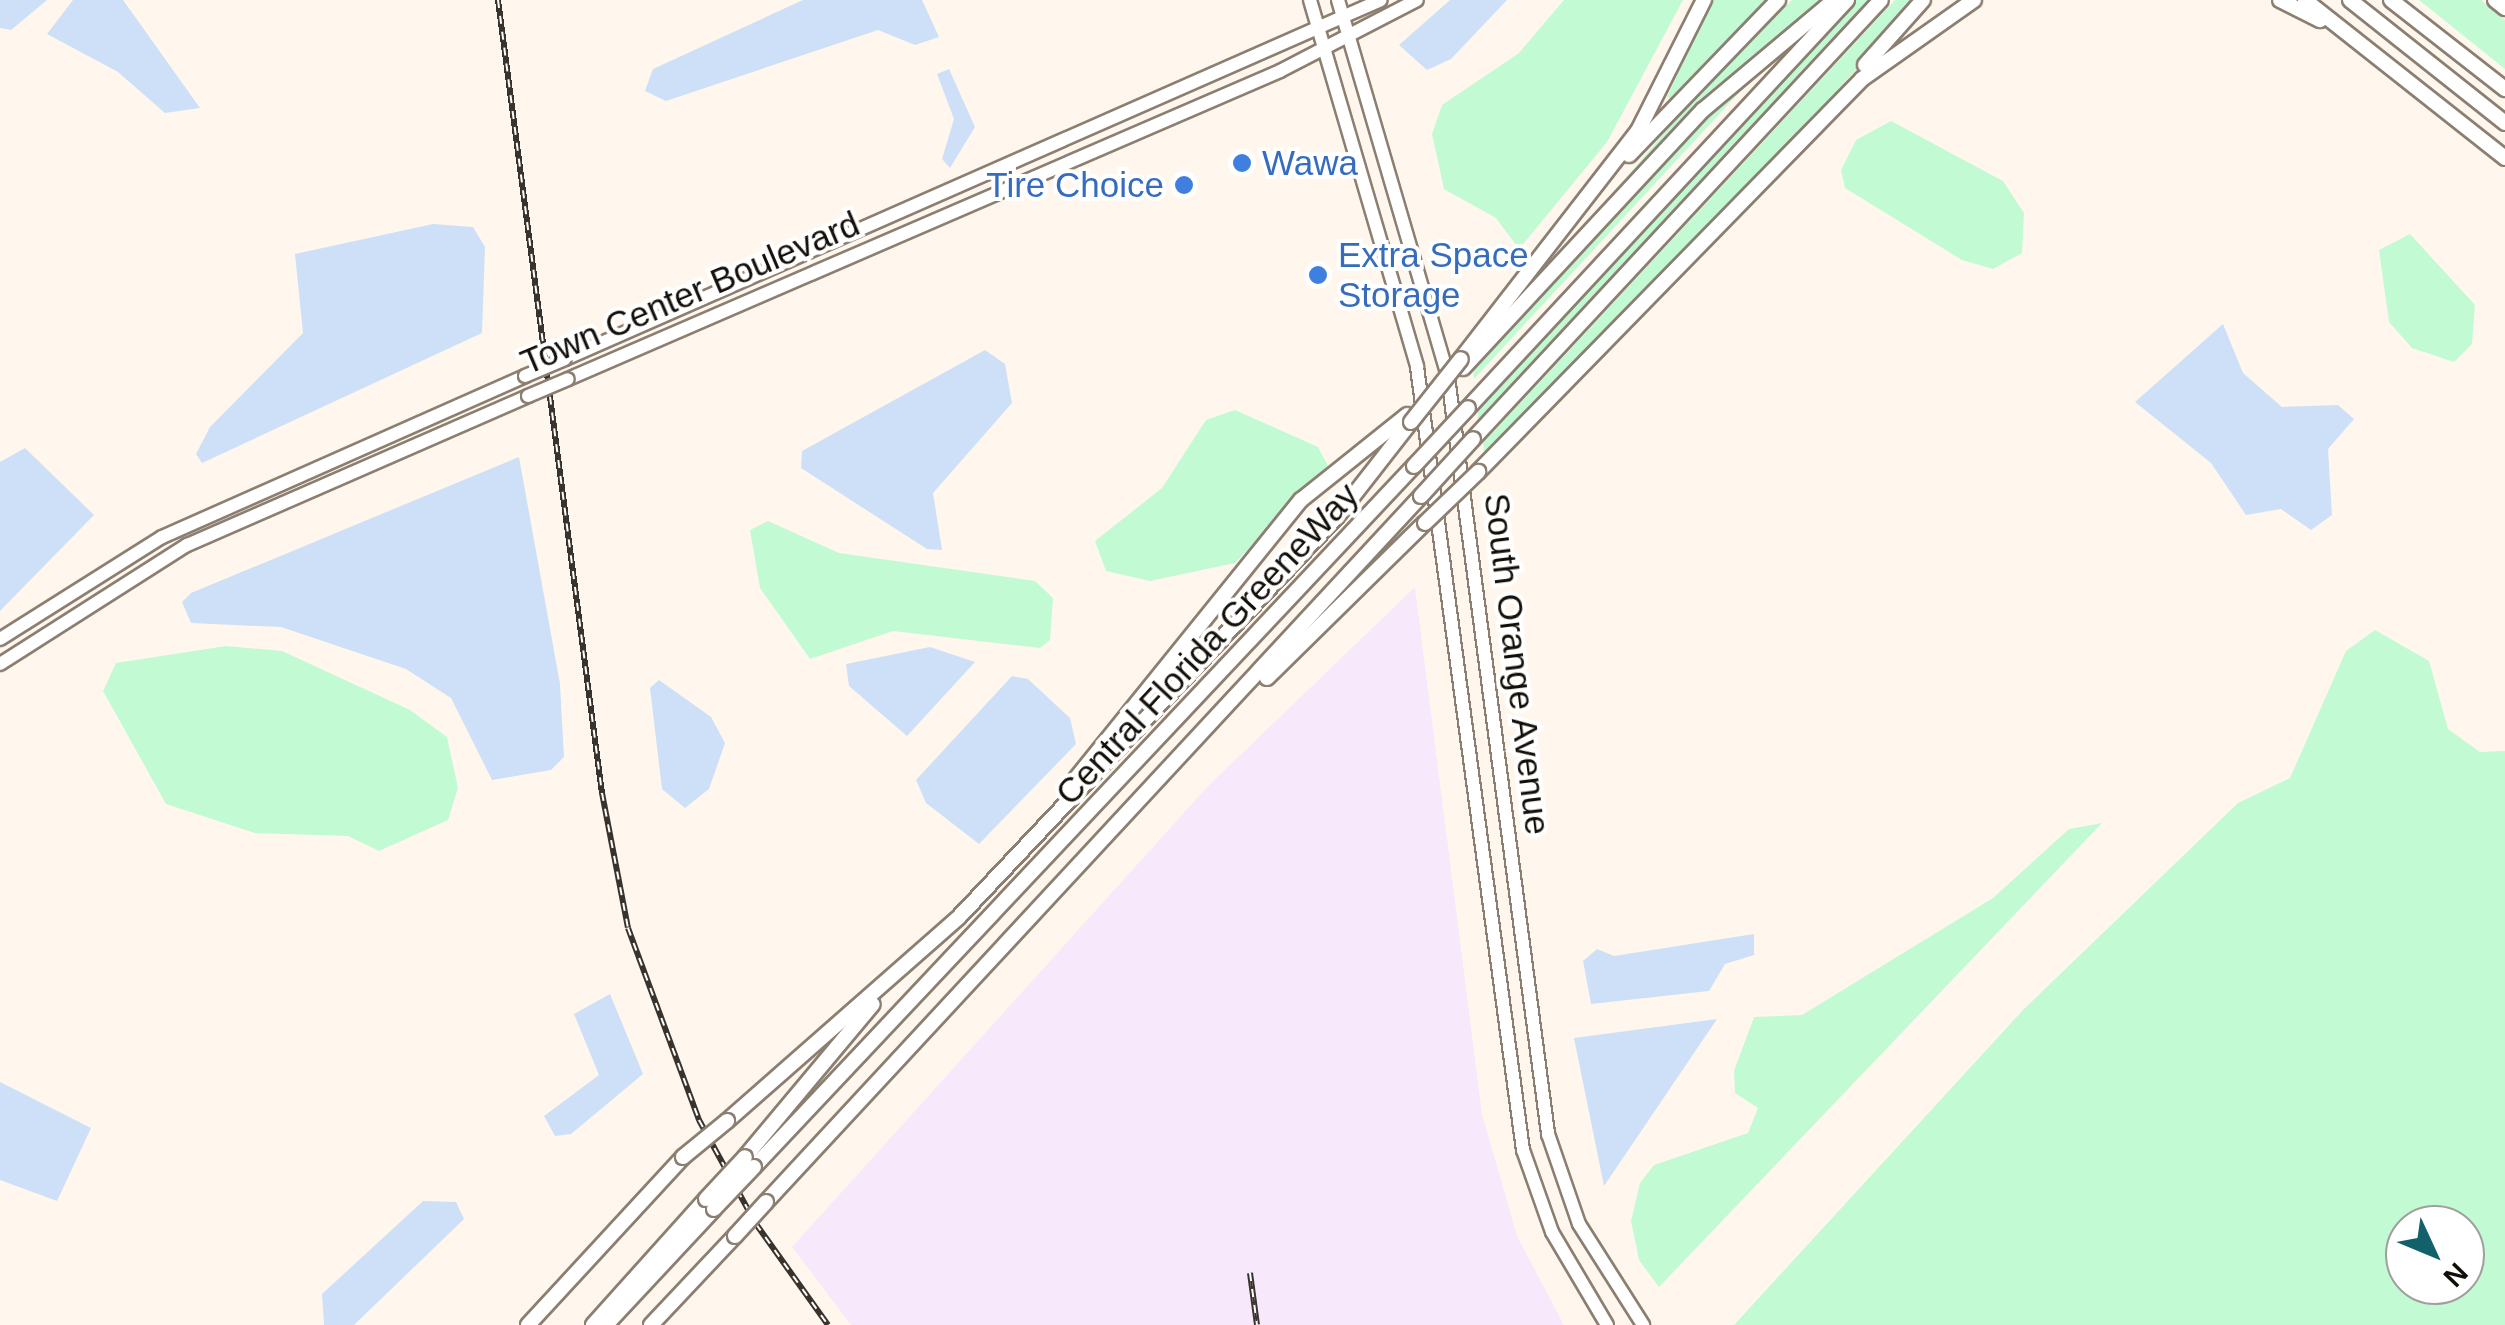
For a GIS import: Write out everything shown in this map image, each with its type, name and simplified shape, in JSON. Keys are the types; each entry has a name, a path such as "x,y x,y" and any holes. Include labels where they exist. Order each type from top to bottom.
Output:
{"highway":[{"path":"1462,364 1638,131 1704,0"},
{"path":"1556,238 1778,0"},
{"path":"528,1325 683,1157 878,994 1006,865 1339,514 1409,418 1703,110 1834,0"},
{"name":"Central Florida GreeneWay","path":"606,1325 749,1162 1414,466 1847,0"},
{"name":"Central Florida GreeneWay","path":"651,1325 1159,783 1881,0"},
{"path":"1725,222 1923,0"},
{"path":"1159,783 1478,472 1888,54 1974,0"},
{"path":"2280,0 2385,65"},
{"path":"2305,0 2505,158"},
{"path":"2350,0 2505,123"},
{"path":"2391,0 2505,89"},
{"path":"2495,0 2505,8"},
{"path":"1006,865 1259,548 1342,463 1409,418"},
{"path":"749,1162 878,994"},
{"path":"594,1325 710,1204"},
{"path":"660,1325 735,1236"}],"main road":[{"name":"South Orange Avenue","path":"1310,0 1420,380 1517,1122 1552,1232 1607,1325"},
{"name":"South Orange Avenue","path":"1338,0 1448,376 1548,1134 1579,1224 1644,1325"},
{"name":"Town Center Boulevard","path":"0,640 162,537 1321,32 1380,0"},
{"name":"Town Center Boulevard","path":"0,664 187,545 1326,49 1417,0"}],"shaded area":[{"path":"1415,587 1482,1114 1517,1236 1564,1325 851,1325 792,1247 1208,786"}],"green space":[{"path":"1564,0 1683,0 1607,142 1519,249 1496,218 1444,189 1432,134 1442,105 1519,53"},
{"path":"1712,0 1768,0 1670,99 1667,97"},
{"path":"1792,0 1825,0 1474,379 1472,357 1716,73"},
{"path":"1845,0 1874,0 1479,424 1476,399"},
{"path":"1895,0 1919,0 1703,239 1485,458 1483,443"},
{"path":"2419,0 2481,0 2505,20 2505,69"},
{"path":"1891,121 2003,181 2024,213 2022,253 1993,269 1962,260 1845,188 1841,170 1856,140"},
{"path":"2410,234 2475,305 2472,344 2454,362 2412,348 2389,322 2379,250"},
{"path":"1235,410 1318,447 1328,466 1235,563 1150,581 1106,571 1095,541 1162,488 1206,420"},
{"path":"768,521 839,553 1035,581 1053,598 1050,640 1040,648 893,631 810,659 760,588 750,530"},
{"path":"2375,630 2429,661 2448,729 2480,752 2505,751 2505,1325 1734,1325 2023,1010 2238,803 2290,778 2346,651"},
{"path":"226,646 282,651 410,710 447,737 458,788 448,820 379,851 348,836 255,833 166,804 103,691 116,663"},
{"path":"2102,823 1659,1287 1639,1260 1631,1221 1640,1183 1654,1165 1748,1133 1758,1108 1735,1093 1734,1071 1754,1017 1802,1015 1993,898 2069,829"}],"water":[{"path":"0,0 47,0 11,30 0,28"},
{"path":"73,0 123,0 200,108 165,113 118,72 47,34"},
{"path":"803,0 922,0 939,37 915,45 878,30 666,101 645,91 653,69"},
{"path":"1450,0 1507,0 1451,59 1427,70 1399,45"},
{"path":"949,69 975,127 950,168 942,159 954,119 937,74"},
{"path":"433,224 473,227 485,247 482,333 202,463 196,454 210,427 303,333 295,254"},
{"path":"2223,324 2243,373 2282,407 2338,405 2354,419 2328,449 2332,515 2311,530 2281,509 2246,515 2211,463 2135,402"},
{"path":"985,350 1005,364 1012,403 933,493 942,550 927,549 801,468 802,451"},
{"path":"25,448 94,515 0,611 0,462"},
{"path":"519,457 560,684 564,757 551,770 492,780 451,698 406,669 281,627 191,623 182,602 191,593"},
{"path":"930,647 975,662 907,736 849,686 846,664"},
{"path":"1012,676 1028,679 1070,718 1076,744 979,844 926,803 916,780"},
{"path":"659,680 711,717 725,743 709,789 685,808 662,789 650,688"},
{"path":"1754,934 1754,955 1725,964 1709,991 1591,1004 1583,961 1597,949 1614,956"},
{"path":"610,994 643,1074 571,1134 555,1136 544,1116 599,1075 574,1014"},
{"path":"1717,1019 1604,1186 1574,1038"},
{"path":"0,1082 91,1128 57,1201 0,1180"},
{"path":"423,1201 456,1202 464,1219 354,1325 324,1325 322,1294"}],"railway":[{"path":"498,0 602,793 628,928 699,1120 756,1224 828,1325"},
{"path":"1250,1273 1257,1325"}],"place":[{"name":"Wawa","path":"1242,163"},
{"name":"Tire Choice","path":"1184,185"},
{"name":"Extra Space Storage","path":"1318,275"}]}
